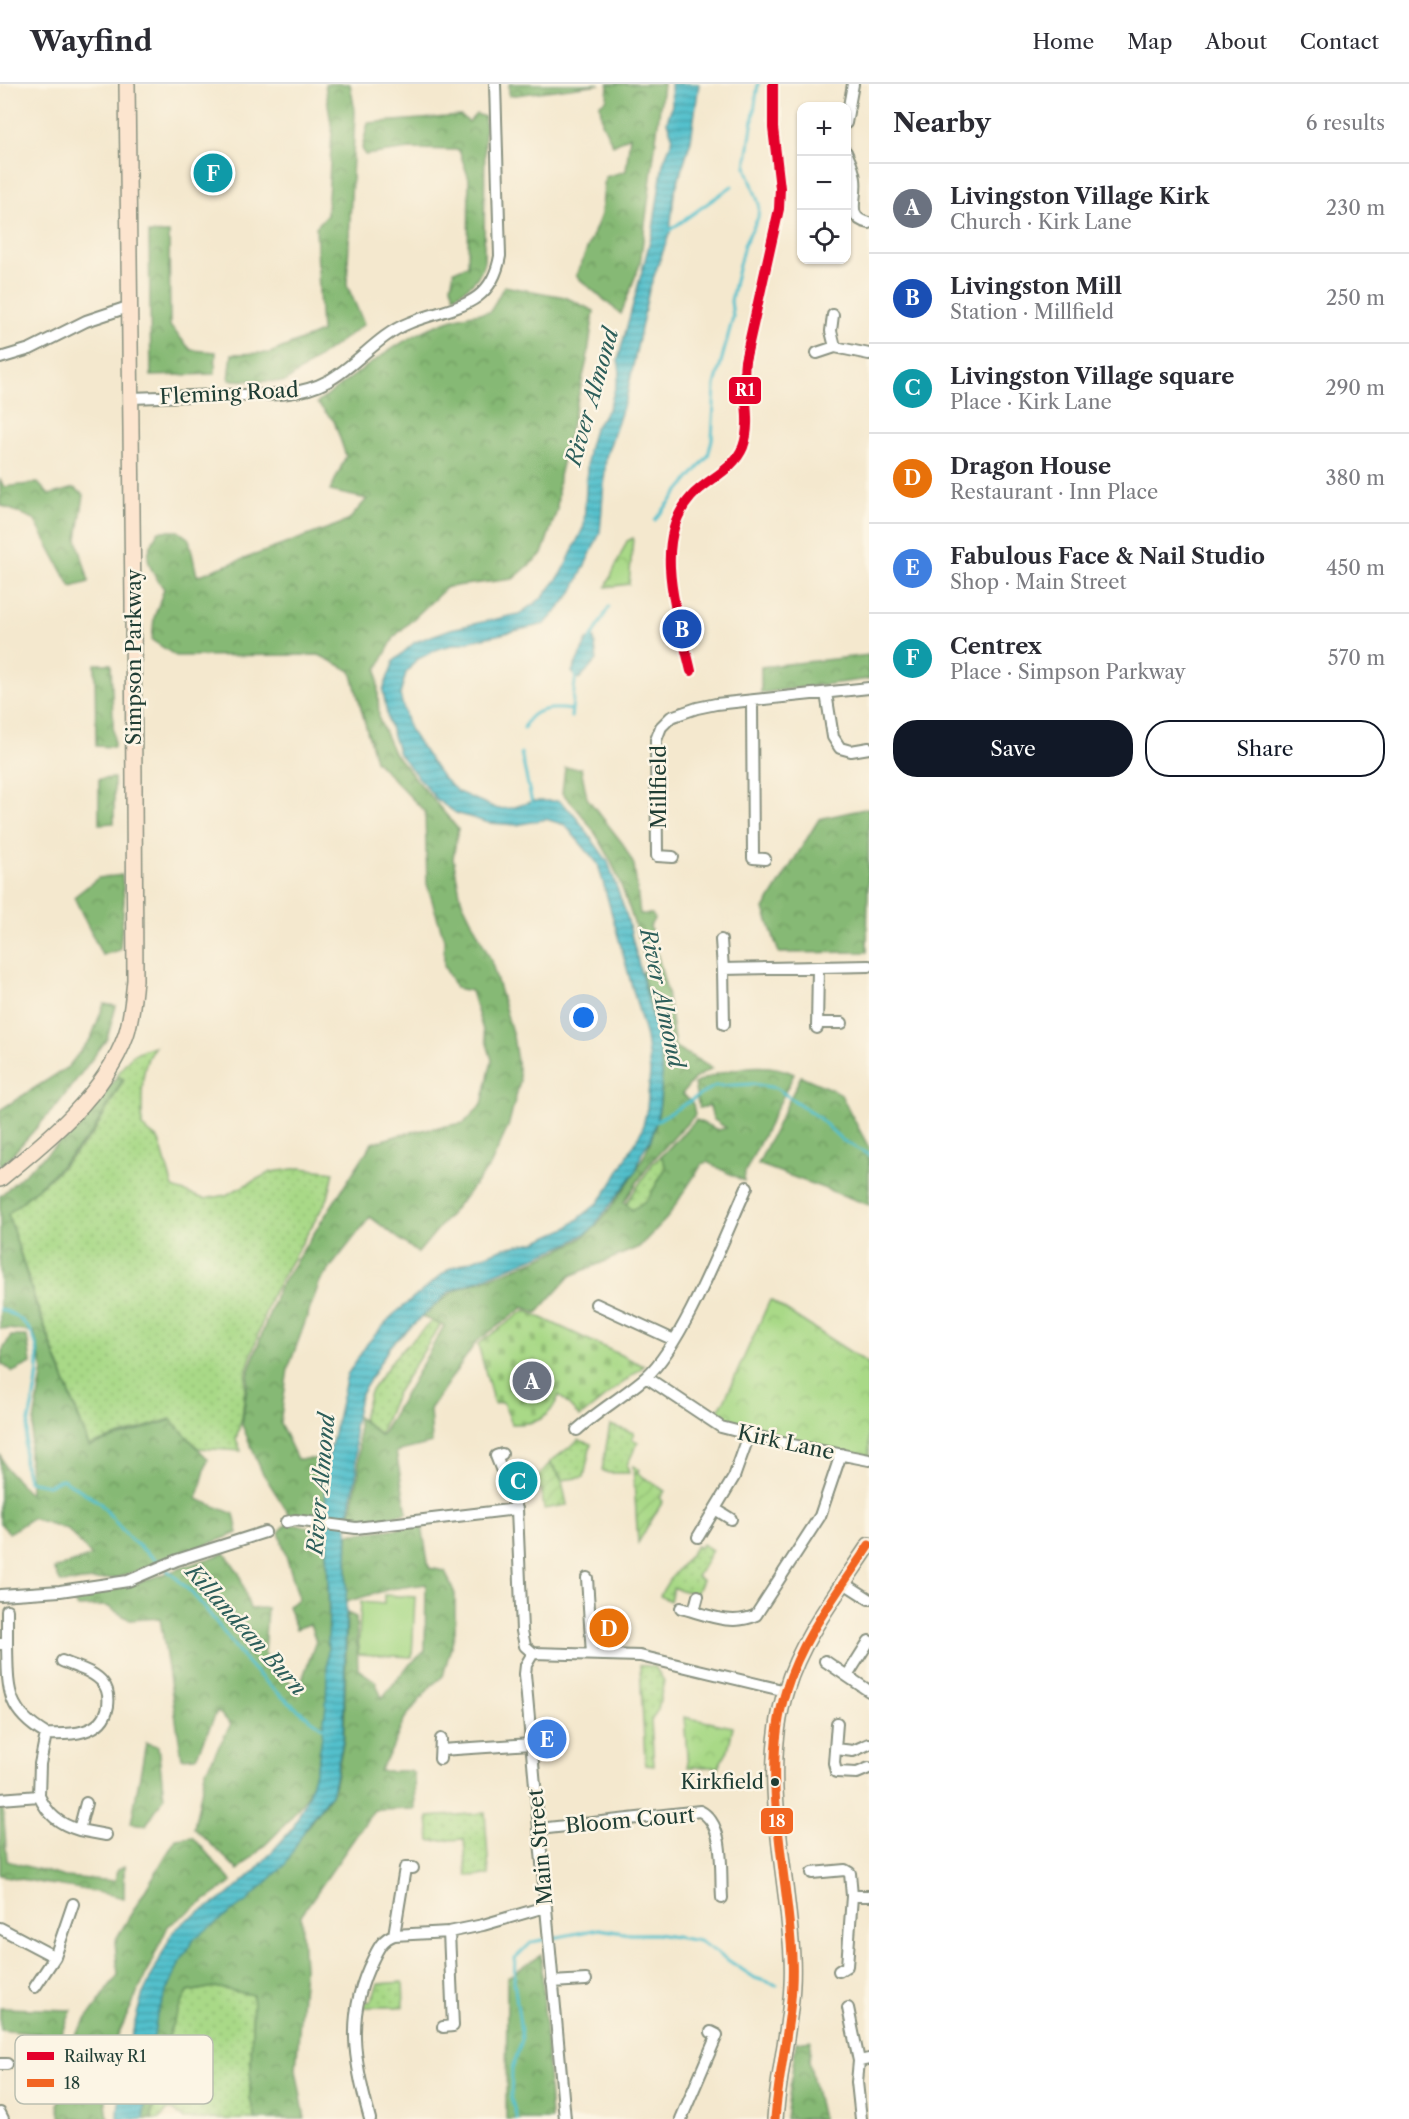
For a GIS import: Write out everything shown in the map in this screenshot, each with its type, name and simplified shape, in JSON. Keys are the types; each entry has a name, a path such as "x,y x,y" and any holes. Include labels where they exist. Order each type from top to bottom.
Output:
{"main road":[{"name":"Simpson Parkway","path":"0,1179 59,1127 100,1083 119,1051 131,1014 135,980 127,84"},
{"path":"775,2119 791,2001 792,1958 775,1783 777,1734 786,1691 819,1621 869,1545"}],"street":[{"name":"Fleming Road","path":"130,398 270,395 316,387 343,371 407,324 473,301 483,294 497,275 500,256 495,84"},
{"path":"850,102 853,84"},
{"path":"847,156 856,182 853,209 855,216 869,223"},
{"path":"0,357 30,349 86,321 128,307"},
{"path":"833,315 831,331 834,347"},
{"path":"817,353 834,347 869,354"},
{"name":"Millfield","path":"673,857 657,856 656,740 661,727 682,712 716,704 869,688"},
{"path":"826,693 833,737 840,748 851,751 869,748"},
{"path":"752,701 753,858 765,859"},
{"path":"721,940 724,1024"},
{"path":"723,969 869,966"},
{"path":"818,967 817,1026 842,1023"},
{"path":"577,1431 603,1407 646,1377 674,1340 747,1187"},
{"path":"596,1304 674,1340"},
{"name":"Kirk Lane","path":"646,1377 721,1426 749,1435 869,1460"},
{"path":"698,1537 734,1477 749,1435"},
{"path":"502,1454 496,1456 517,1509 522,1630 525,1646 533,1653 651,1658 786,1691"},
{"path":"681,1608 735,1621 745,1621 756,1616 820,1516 841,1454"},
{"path":"286,1522 295,1520 356,1528 517,1509"},
{"path":"715,1509 731,1519"},
{"path":"0,1595 60,1591 128,1581 177,1560 261,1536 265,1532"},
{"path":"587,1578 592,1654"},
{"path":"844,1583 869,1599"},
{"path":"694,1611 698,1596"},
{"path":"7,1610 4,1644 11,1701 25,1720 46,1734 75,1734 89,1730 104,1718 108,1706 108,1694 103,1684 88,1672 62,1661"},
{"path":"847,1676 869,1641"},
{"name":"Main Street","path":"533,1653 526,1665 525,1674 565,2119"},
{"path":"825,1661 869,1691"},
{"path":"837,1723 836,1772 857,1773 869,1768"},
{"path":"46,1734 40,1764 39,1796 52,1817 63,1826 106,1835"},
{"path":"440,1749 531,1744"},
{"path":"836,1749 853,1751 869,1744"},
{"path":"0,1800 39,1796"},
{"path":"79,1830 86,1803"},
{"name":"Bloom Court","path":"538,1830 700,1811 710,1816 716,1829 722,1898"},
{"path":"812,1872 829,1866 845,1869 850,1873 852,1896 847,1966 839,1971"},
{"path":"394,1935 405,1869 413,1868"},
{"path":"852,1896 869,1896"},
{"path":"35,1987 55,1957 73,1904"},
{"path":"370,2119 358,2070 355,2011 379,1948 387,1938 394,1935 449,1932 483,1925 545,1906"},
{"path":"0,1928 55,1957"},
{"path":"443,2027 453,2026 449,1932"},
{"path":"552,1982 586,1980"},
{"path":"848,2008 864,2060 857,2082 861,2119"},
{"path":"681,2119 718,2036"},
{"path":"0,2113 3,2119"}],"green space":[{"path":"325,84 350,84 355,111 347,285 364,324 285,382 229,380 232,354 270,353 321,332 316,227 327,215 332,131"},
{"path":"509,84 600,84 509,96"},
{"path":"608,84 663,84 640,264 621,314 576,276 601,215 605,177 626,171 630,136 613,145 602,123 600,104 607,99"},
{"path":"476,114 485,117 484,265 472,284 454,296 451,286 454,271 468,265 469,179 459,150 410,149 365,155 362,148 368,123 461,116 469,122"},
{"path":"149,233 169,233 170,326 191,350 216,352 215,374 151,376"},
{"path":"504,286 565,297 594,311 587,360 559,476 557,510 542,554 513,579 447,587 395,636 377,669 379,719 394,753 458,829 453,858 461,899 491,960 513,1036 520,1081 508,1127 490,1166 418,1253 370,1217 320,1281 288,1369 280,1423 297,1459 319,1459 325,1474 326,1520 305,1514 289,1514 262,1472 242,1425 249,1370 278,1289 372,1143 411,1132 464,1123 482,1104 492,1060 471,991 456,988 444,966 444,939 427,884 425,812 375,760 351,671 319,655 176,656 152,640 154,618 164,589 150,567 148,555 159,531 178,531 189,539 197,576 348,521 367,499 330,491 346,456 334,421 317,403 377,359 420,333 442,323 490,312"},
{"path":"0,479 4,487 38,483 49,495 74,488 84,495 77,539 89,582 71,587 34,519 0,505"},
{"path":"633,538 629,584 606,587 627,541"},
{"path":"869,655 869,679 761,693 761,667"},
{"path":"95,664 111,664 114,747 96,746"},
{"path":"565,768 581,768 587,798 623,844 634,865 640,914 652,914 654,919 650,926 667,992 675,1047 712,1068 694,1079 682,1094 693,1104 695,1115 650,1163 624,1202 632,1210 648,1199 666,1167 661,1156 696,1120 718,1130 726,1128 713,1119 710,1106 699,1108 694,1084 717,1074 743,1068 770,1067 794,1074 745,1172 744,1181 707,1162 702,1164 667,1218 639,1247 570,1276 537,1313 524,1307 476,1342 430,1409 432,1443 396,1452 407,1513 368,1521 350,1516 359,1472 358,1417 381,1436 444,1326 422,1317 443,1299 465,1286 542,1257 587,1235 619,1196 638,1167 651,1141 658,1115 661,1089 660,1063 642,973 648,967 625,896 607,853 580,813 562,793"},
{"path":"114,778 114,823 99,824 99,779"},
{"path":"869,808 867,952 779,953 764,909 819,819"},
{"path":"122,875 124,900 120,950 102,955 74,897 98,878"},
{"path":"104,1004 116,1006 107,1039 58,1104 0,1168 0,1110 68,1067 91,1038"},
{"path":"155,1046 144,1074 142,1127 159,1140 173,1188 204,1199 226,1195 271,1172 300,1168 334,1172 328,1198 270,1298 247,1369 242,1417 236,1439 241,1451 198,1448 170,1419 89,1445 36,1302 8,1214 55,1174 93,1134 124,1079 117,1076 124,1064 142,1050"},
{"path":"117,1076 123,1079 92,1133 53,1174 8,1214 35,1302 89,1446 171,1420 208,1459 197,1499 234,1514 238,1533 117,1578 61,1583 54,1569 92,1556 67,1529 32,1518 9,1533 0,1523 0,1454 5,1467 30,1495 29,1450 43,1371 34,1332 0,1328 0,1196 84,1120"},
{"path":"801,1076 840,1093 869,1148 869,1205 758,1164"},
{"path":"661,1156 666,1167 648,1199 632,1211 626,1204 653,1163"},
{"path":"770,1300 869,1364 869,1457 770,1436 732,1423 715,1414 724,1401"},
{"path":"525,1310 644,1366 580,1417 559,1395 547,1415 529,1423 512,1424 503,1402 494,1404 478,1344"},
{"path":"435,1318 443,1321 396,1394 380,1434 362,1419 370,1392 394,1358"},
{"path":"11,1336 27,1336 31,1363 13,1372 2,1364 2,1351"},
{"path":"610,1425 634,1433 632,1439 638,1442 627,1465 629,1473 608,1473 602,1470"},
{"path":"579,1440 591,1444 584,1477 563,1480 550,1462"},
{"path":"550,1463 562,1481 567,1505 544,1509 541,1489 536,1489 540,1474"},
{"path":"633,1466 639,1470 637,1473 665,1491 660,1498 663,1501 638,1543"},
{"path":"287,1524 326,1529 329,1664 323,1735 317,1766 302,1802 276,1834 238,1870 194,1828 205,1772 231,1724 217,1711 196,1757 182,1758 160,1618 130,1620 107,1606 77,1607 67,1593 138,1583 225,1553 239,1573 250,1609 267,1608 264,1653 298,1691 316,1641 310,1624 296,1629 288,1606 299,1599 279,1532"},
{"path":"422,1526 429,1568 445,1571 455,1594 455,1632 443,1676 431,1686 405,1718 391,1751 379,1771 410,1771 414,1774 415,1809 374,1810 301,1915 304,1969 296,2069 305,2119 255,2119 250,2098 253,1995 214,1987 188,1992 168,2035 149,2035 151,2020 175,1959 239,1891 290,1850 333,1792 344,1740 347,1613 356,1617 358,1669 375,1681 382,1698 408,1666 425,1651 426,1584 390,1589 346,1602 348,1534"},
{"path":"702,1544 712,1550 697,1577 702,1580 696,1594 673,1588 670,1601 660,1596 667,1582 696,1546 700,1548"},
{"path":"384,1595 415,1597 412,1657 358,1654 361,1602 384,1604"},
{"path":"640,1665 655,1667 664,1681 658,1709 651,1721 654,1766 646,1765 645,1759"},
{"path":"684,1717 733,1727 728,1750 718,1767 688,1767"},
{"path":"146,1743 158,1746 164,1797 146,1825 131,1823"},
{"path":"0,1807 3,1807 7,1861 65,1877 115,1881 117,1870 124,1866 124,1898 0,1875"},
{"path":"485,1813 489,1875 467,1876 464,1839 430,1841 428,1817"},
{"path":"193,1837 232,1882 168,1926 118,2035 75,2035 118,1975 115,1941 176,1839"},
{"path":"541,1955 551,2119 506,2119 507,1978"},
{"path":"403,1982 404,2007 363,2007 365,2001 371,2002 378,1984"},
{"path":"214,1987 253,1995 250,2098 255,2119 184,2119 173,2110 168,2110 159,2119 152,2119 153,2104 213,2104 213,2035 168,2035 188,1992"},
{"path":"0,2008 72,2010 60,2035 0,2030"},
{"path":"811,2040 809,2061 822,2119 786,2119 796,2042"},
{"path":"106,2104 108,2119 61,2119 58,2105"},
{"path":"139,2104 153,2104 152,2119 137,2119"}],"water":[{"path":"671,84 699,84 691,140 674,194 670,232 649,290 627,395 606,457 600,533 571,594 545,624 440,648 416,660 406,673 400,695 409,729 442,777 458,792 498,809 512,808 533,801 559,801 574,814 608,862 627,917 659,1045 662,1076 659,1109 651,1139 642,1152 636,1171 591,1230 570,1243 449,1292 390,1346 360,1396 354,1427 357,1471 348,1517 343,1739 332,1792 308,1824 285,1865 247,1901 195,1938 180,1962 157,2014 154,2035 132,2035 142,1996 173,1932 188,1919 227,1896 255,1871 293,1828 309,1793 319,1757 326,1705 329,1610 325,1473 347,1375 367,1344 393,1315 449,1269 504,1248 535,1242 567,1228 598,1203 611,1185 642,1130 647,1109 650,1072 646,1037 598,864 565,825 546,819 517,825 489,823 456,813 437,800 399,754 388,721 383,690 394,661 415,642 451,629 519,614 542,598 562,573 584,526 588,450 594,429 609,408 620,372 618,360 653,230 663,163 673,138 667,122 672,105"},
{"path":"594,638 597,660 579,679 572,672 587,640"},
{"path":"119,2104 145,2104 143,2119 117,2119"}],"waterway":[{"path":"655,520 708,456 712,439 715,385 733,317 731,301 735,281 744,245 758,218 759,204 746,167 758,84"},
{"path":"667,232 732,186"},
{"path":"589,642 609,607"},
{"path":"571,717 576,673"},
{"path":"524,728 531,716 543,710 572,710"},
{"path":"521,753 532,803"},
{"path":"655,1122 715,1086 753,1084 776,1088 818,1117 842,1140 869,1155"},
{"name":"Killandean Burn","path":"0,1309 21,1320 33,1335 38,1354 38,1374 24,1458 28,1481 48,1485 63,1479 99,1502 130,1539 161,1564"},
{"name":"Killandean Burn","path":"166,1569 198,1600 260,1677 325,1729"},
{"path":"517,2119 511,2098 512,2069 522,2040 514,1981 515,1958 532,1942 599,1929 630,1934 657,1934 699,1941 755,1978 777,1985"}],"rail line":[{"name":"R1","path":"691,671 671,581 672,536 679,515 691,497 733,462 739,455 746,437 745,361 779,209 780,188 773,128 773,84"}],"transit line":[{"name":"18","path":"775,2119 789,2018 792,1977 792,1957 775,1789 778,1723 793,1670 811,1633 869,1545"}],"place":[{"name":"Centrex","path":"213,173"},
{"name":"Livingston Mill","path":"682,629"},
{"name":"Livingston Village Kirk","path":"532,1381"},
{"name":"Livingston Village square","path":"518,1481"},
{"name":"Dragon House","path":"609,1628"},
{"name":"Fabulous Face & Nail Studio","path":"547,1739"},
{"name":"Kirkfield","path":"775,1782"}],"water label":[{"name":"River Almond","path":"592,397"},
{"name":"River Almond","path":"662,998"},
{"name":"River Almond","path":"321,1484"}]}
